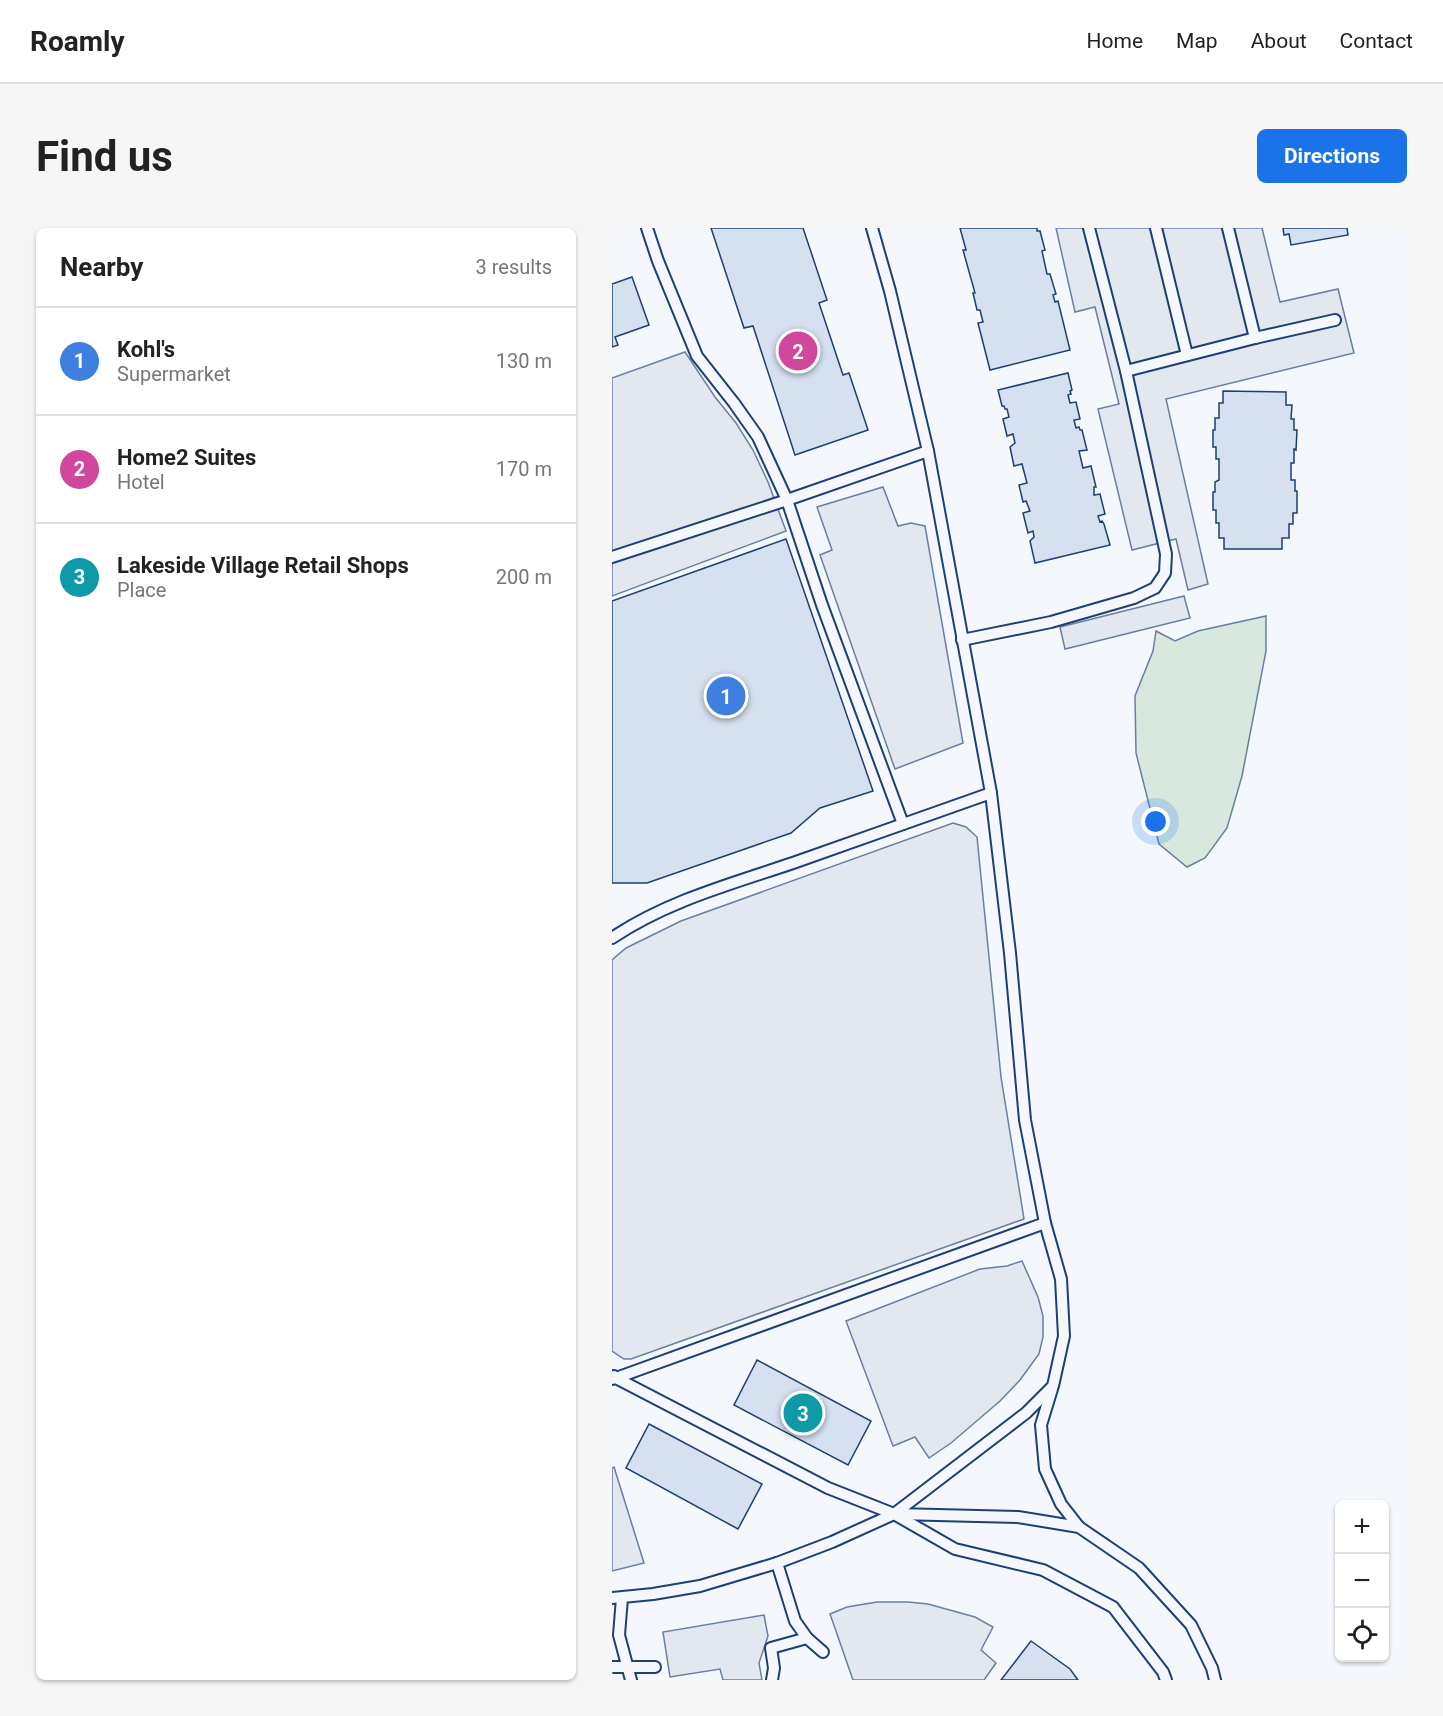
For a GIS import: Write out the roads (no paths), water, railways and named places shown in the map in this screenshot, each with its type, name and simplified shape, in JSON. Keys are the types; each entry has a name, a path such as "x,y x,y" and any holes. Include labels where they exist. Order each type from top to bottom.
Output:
{"lane":[{"path":"647,228 697,356 758,437 787,500 822,605 903,824"},
{"path":"872,228 890,291 928,452 991,793 1010,954 1025,1120 1045,1223 1061,1279 1064,1336 1053,1386 1041,1425 1045,1469 1061,1504 1079,1527 1139,1568 1191,1625 1212,1668 1215,1680"},
{"path":"963,640 1032,625 1134,598 1155,588 1165,573 1166,555 1126,371 1089,228"},
{"path":"1156,228 1187,355"},
{"path":"1228,228 1256,338"},
{"path":"1126,371 1335,320"},
{"path":"612,557 928,452"},
{"path":"612,938 635,922 722,885 991,793"},
{"path":"613,1377 1045,1223"},
{"path":"613,1377 828,1488 894,1514 955,1549 1043,1570 1113,1607 1163,1672 1166,1680"},
{"path":"631,1680 626,1667 618,1625 617,1598 700,1586 777,1563 832,1542 894,1514 1026,1413 1053,1386"},
{"path":"894,1514 1018,1516 1079,1527"},
{"path":"777,1563 795,1621 807,1638 824,1653"},
{"path":"772,1680 774,1668 771,1648 807,1638"},
{"path":"612,1667 655,1667"}],"place":[{"name":"Home2 Suites","path":"798,351"},
{"name":"Kohl's","path":"726,696"},
{"name":"Lakeside Village Retail Shops","path":"803,1413"}]}
